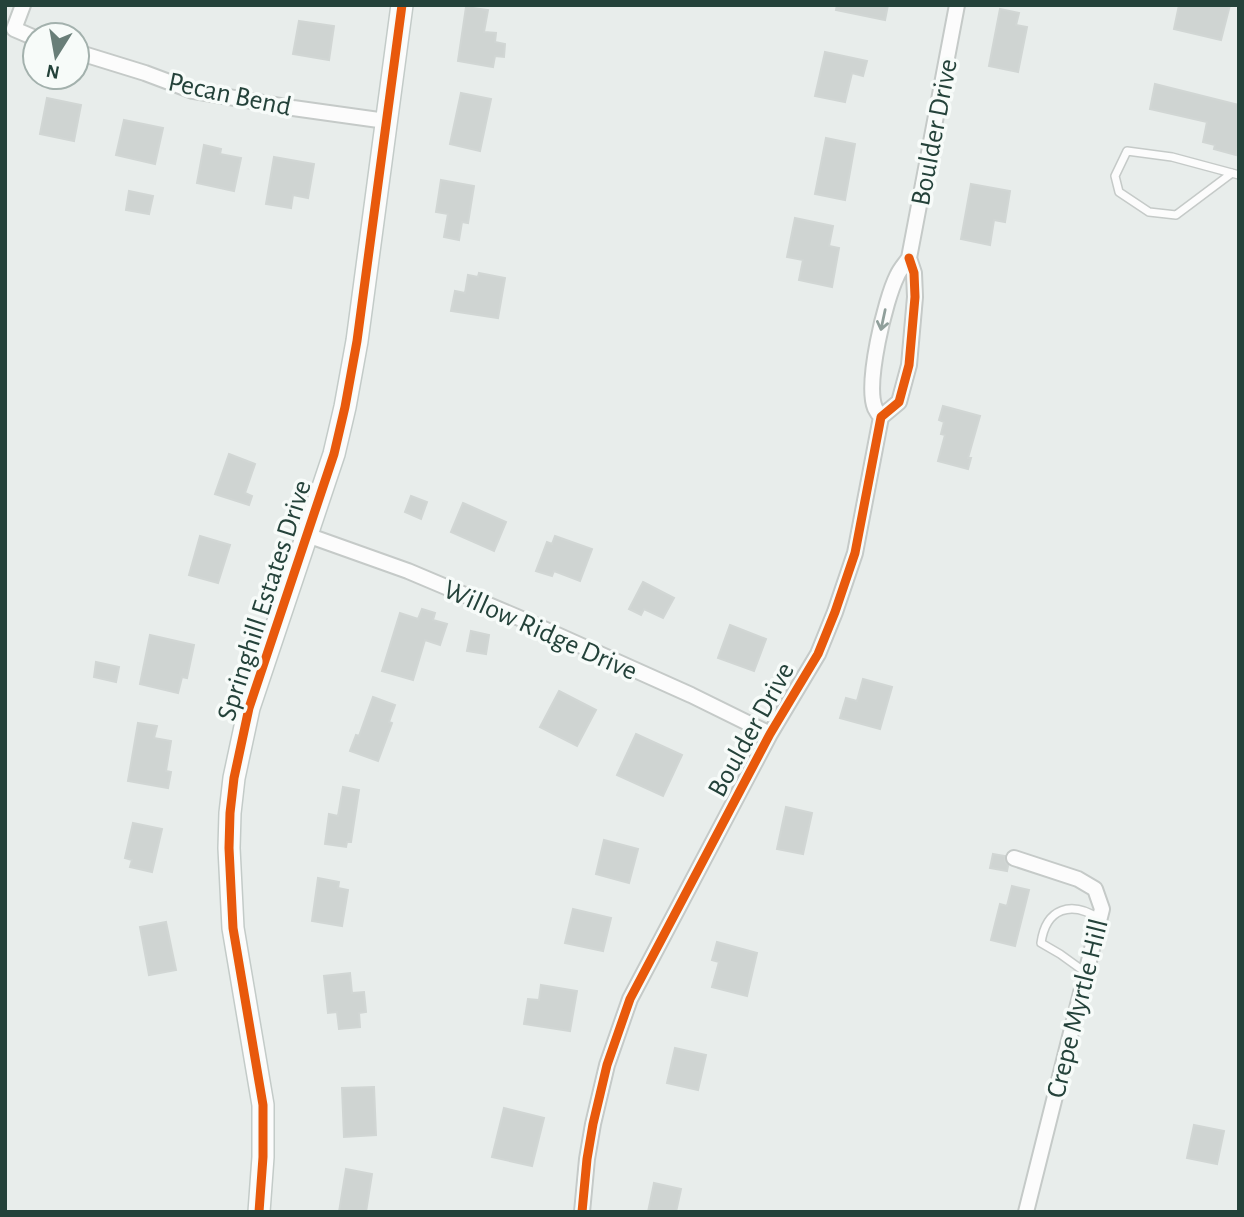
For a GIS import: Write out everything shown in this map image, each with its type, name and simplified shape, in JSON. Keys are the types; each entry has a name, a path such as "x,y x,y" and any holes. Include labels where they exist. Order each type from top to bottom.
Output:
{"street":[{"path":"21,32 14,29 23,5"},
{"name":"Springhill Estates Drive","path":"259,1212 263,1163 262,1105 233,928 230,813 239,750 249,708 334,454 354,363 402,5"},
{"name":"Boulder Drive","path":"881,418 874,407 876,353 889,295 898,273 909,258 957,5"},
{"name":"Pecan Bend","path":"91,56 193,91 386,121"},
{"name":"Boulder Drive","path":"582,1212 593,1124 607,1065 631,999 770,734 818,654 835,612 855,553 881,418 899,402 909,365 915,297 914,273 909,258"},
{"name":"Willow Ridge Drive","path":"307,535 408,571 517,617 691,695 770,734"},
{"name":"Crepe Myrtle Hill","path":"1014,859 1078,879 1095,889 1102,909 1026,1212"}],"lane":[{"path":"1127,152 1172,157 1236,174 1176,215 1149,212 1119,192 1115,176 1127,152"},
{"path":"1086,972 1041,943 1043,928 1054,913 1070,908 1091,913 1100,919"}],"building":[{"path":"837,5 888,5 885,20 836,10"},
{"path":"1179,5 1230,5 1221,40 1174,29"},
{"path":"466,7 488,10 484,32 496,33 495,42 505,44 504,57 495,56 493,67 458,61"},
{"path":"1000,9 1019,13 1016,25 1027,27 1018,72 989,66"},
{"path":"299,21 334,26 329,60 293,54"},
{"path":"825,52 867,61 863,76 852,73 845,102 815,96"},
{"path":"1155,84 1239,105 1239,141 1236,155 1214,149 1215,145 1203,142 1207,122 1150,109"},
{"path":"461,93 491,99 480,151 450,144"},
{"path":"47,98 81,105 74,141 40,134"},
{"path":"124,120 163,128 155,164 116,155"},
{"path":"826,138 855,144 845,200 815,194"},
{"path":"204,145 221,149 220,154 241,158 234,191 197,183"},
{"path":"274,157 314,164 308,198 293,195 291,208 266,204"},
{"path":"441,180 474,186 468,223 462,222 459,240 444,237 448,214 436,212"},
{"path":"971,184 1010,191 1005,222 994,220 990,245 961,239"},
{"path":"129,191 153,196 149,214 126,210"},
{"path":"795,218 833,226 829,246 839,248 832,287 799,280 803,260 787,257"},
{"path":"479,273 505,278 498,318 451,311 455,291 465,293 468,275 478,277"},
{"path":"943,406 980,416 968,458 971,458 968,469 938,461 945,435 941,434 944,422 939,420"},
{"path":"229,454 255,464 245,493 252,496 249,505 215,494"},
{"path":"411,496 427,502 421,519 405,512"},
{"path":"463,503 506,522 494,551 451,532"},
{"path":"200,536 230,545 218,583 189,575"},
{"path":"555,536 592,549 580,581 554,571 552,576 536,571 547,542 552,544"},
{"path":"643,582 674,598 663,618 644,609 641,615 629,609"},
{"path":"422,609 435,613 433,620 447,624 440,645 425,640 413,680 382,671 400,613 418,619"},
{"path":"730,625 766,639 754,671 718,658"},
{"path":"471,631 489,635 486,654 467,651"},
{"path":"150,635 194,645 187,678 182,677 178,693 140,684"},
{"path":"96,662 119,667 116,682 94,677"},
{"path":"863,679 892,687 880,729 840,718 846,698 857,701"},
{"path":"559,691 596,710 577,746 540,727"},
{"path":"373,697 395,705 389,722 392,723 378,761 350,751 356,735 359,736"},
{"path":"138,723 157,726 154,738 171,741 166,771 171,772 168,788 128,781"},
{"path":"636,734 682,755 663,796 617,775"},
{"path":"343,787 359,790 351,842 347,842 346,847 325,844 329,814 338,816"},
{"path":"786,807 812,813 803,854 777,849"},
{"path":"133,823 162,829 152,872 130,867 132,860 125,858"},
{"path":"604,840 638,849 629,883 596,874"},
{"path":"993,854 1005,856 1007,871 990,868"},
{"path":"318,878 339,882 338,888 348,890 342,926 312,921"},
{"path":"1012,886 1029,890 1015,946 991,940 1000,904 1007,906"},
{"path":"573,909 611,918 603,951 565,943"},
{"path":"166,922 176,970 149,975 140,927"},
{"path":"717,942 757,953 747,996 712,987 719,962 712,960"},
{"path":"350,973 352,993 364,992 366,1012 359,1013 360,1027 339,1029 337,1012 328,1013 324,976"},
{"path":"541,985 577,991 570,1031 524,1024 528,999 539,1000"},
{"path":"675,1048 706,1055 698,1090 667,1083"},
{"path":"374,1087 376,1135 344,1137 342,1088"},
{"path":"504,1108 544,1118 532,1166 492,1157"},
{"path":"1194,1125 1224,1131 1217,1164 1187,1158"},
{"path":"346,1169 372,1174 366,1212 339,1212"},
{"path":"654,1183 681,1189 676,1212 648,1212"}],"cycle path":[{"path":"259,1212 263,1105 233,928 229,848 234,778 249,708 334,454 345,407 357,341 402,5"},
{"path":"582,1212 593,1124 607,1065 630,999 770,734 818,654 835,612 855,553 881,417 899,402 909,365 915,297 914,273 909,258"}]}
